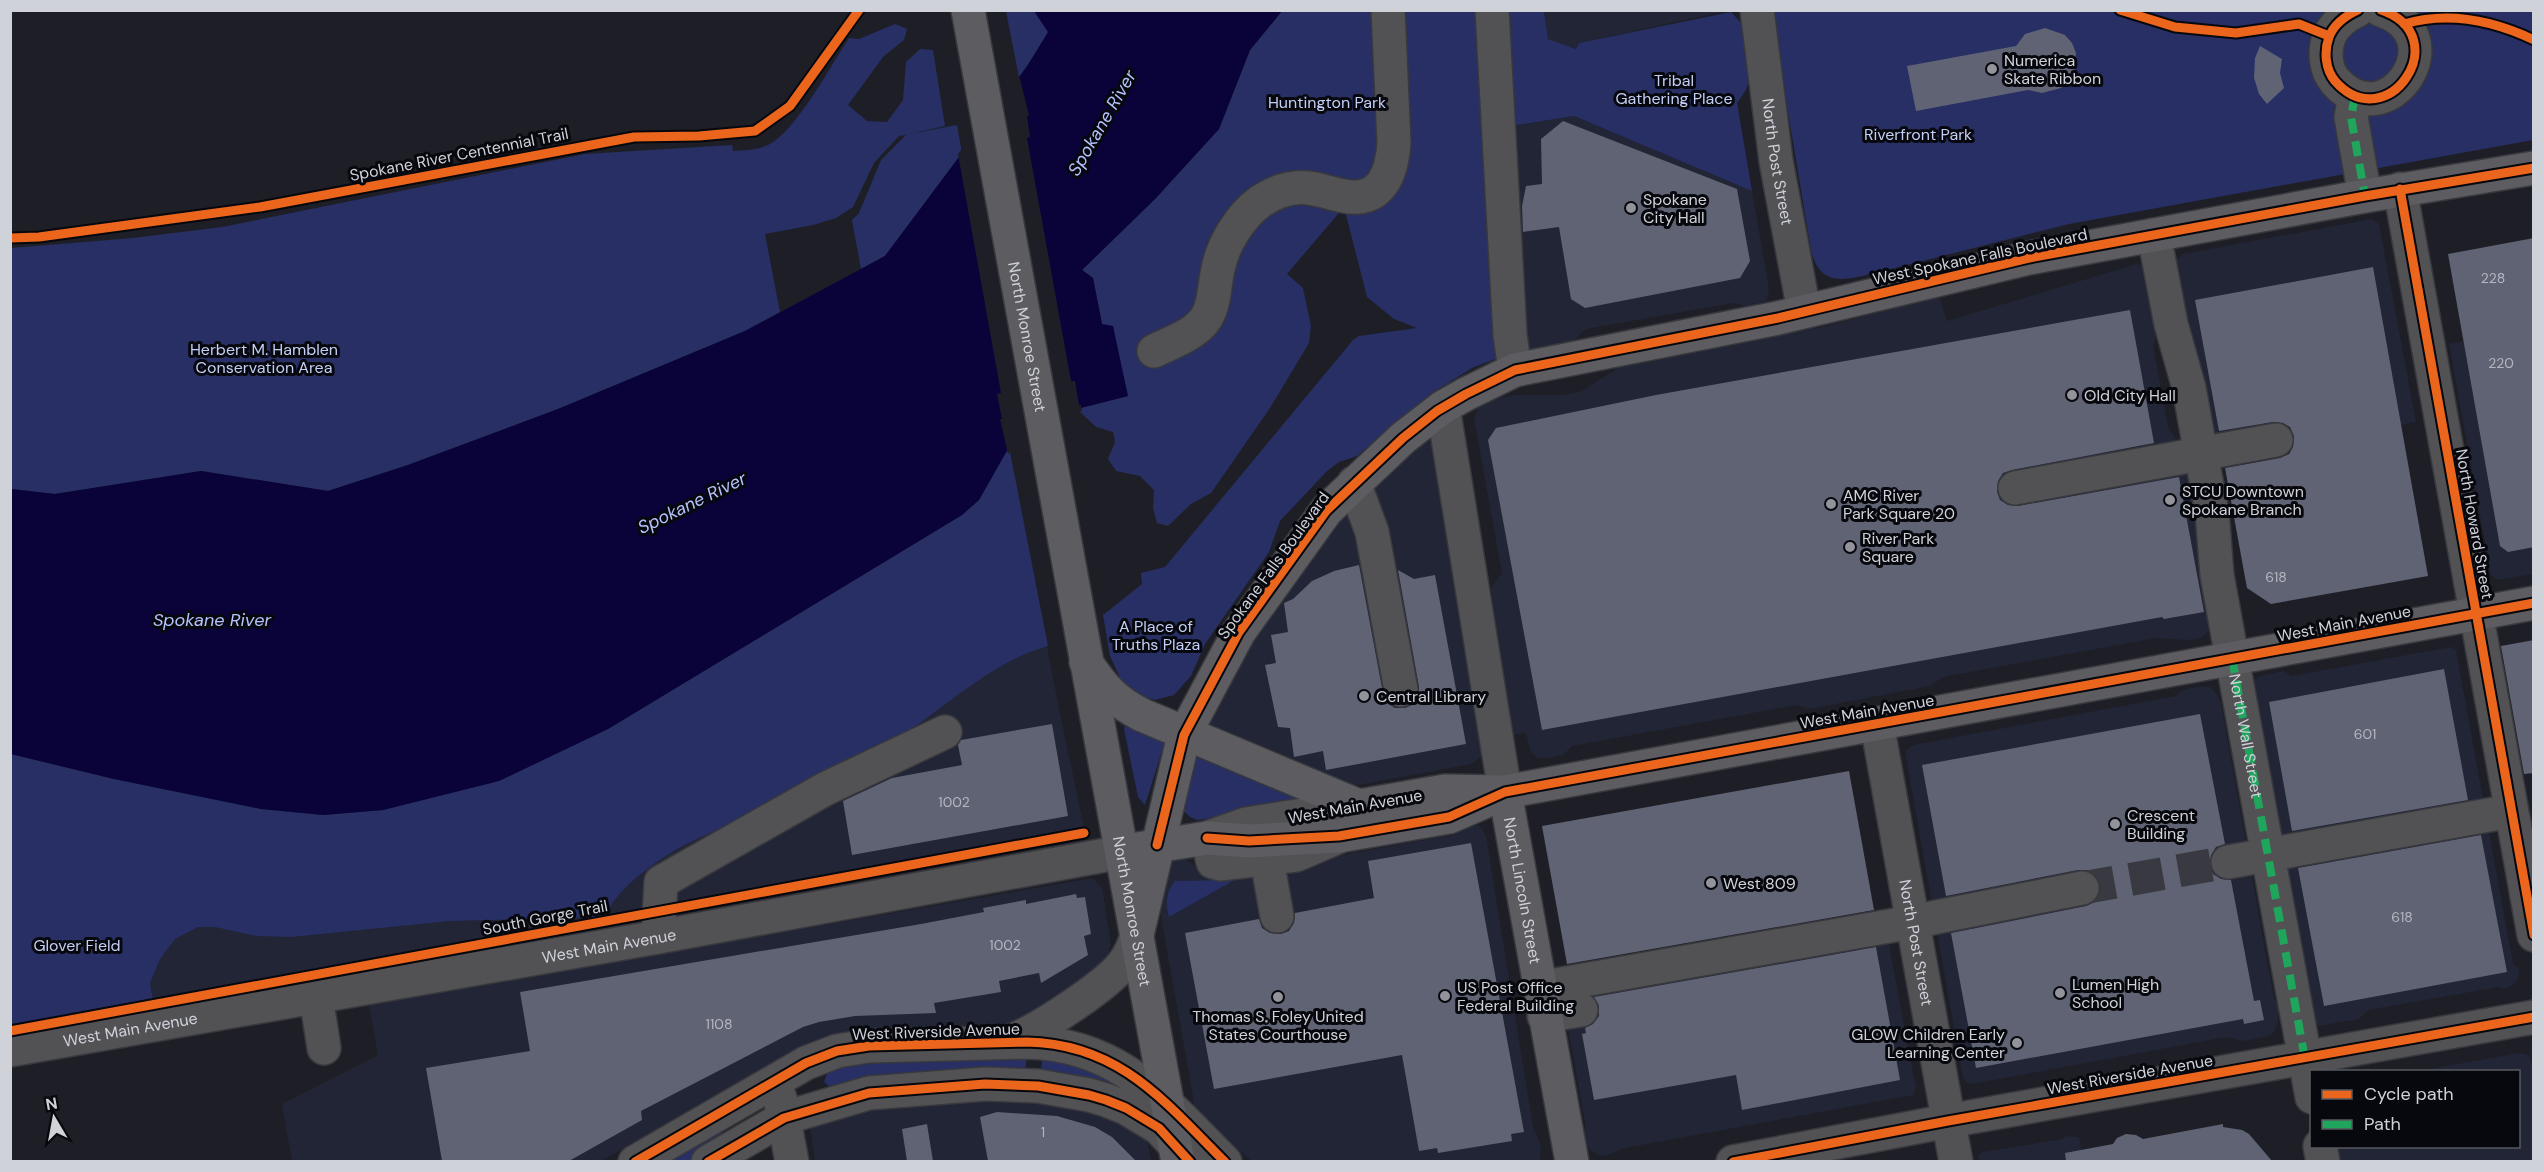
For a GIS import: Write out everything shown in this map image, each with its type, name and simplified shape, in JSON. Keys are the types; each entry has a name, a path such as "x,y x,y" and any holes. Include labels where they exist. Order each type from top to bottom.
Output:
{"main road":[{"name":"North Monroe Street","path":"968,10 1167,1103 1181,1156"},
{"name":"West Spokane Falls Boulevard","path":"1443,407 1515,370 1804,311 2029,258 2400,189 2534,168"},
{"name":"Spokane Falls Boulevard","path":"1137,935 1184,735 1239,632 1326,511 1403,438 1443,407"},
{"name":"West Main Avenue","path":"1359,806 1445,791 1505,792 2534,603"},
{"name":"North Monroe Street","path":"1086,662 1100,683 1119,703 1184,735 1359,806"},
{"name":"West Main Avenue","path":"1122,852 1207,838 1249,841 1339,836 1449,817 1505,792"},
{"name":"North Lincoln Street","path":"1505,792 1572,1161"}],"street":[{"path":"1154,351 1193,331 1206,319 1213,302 1218,266 1230,238 1247,213 1260,202 1271,195 1294,188 1309,188 1358,198 1372,193 1382,185 1393,163 1394,143 1388,10"},
{"path":"1492,10 1510,336 1515,370"},
{"name":"North Post Street","path":"1757,10 1776,161 1804,311"},
{"path":"2358,10 2337,24 2329,36 2326,50 2327,64 2332,78 2342,88 2355,96 2369,98 2383,96 2397,90 2407,79 2414,65 2415,50 2404,24 2381,10"},
{"path":"2355,96 2351,117 2365,196"},
{"name":"North Howard Street","path":"2400,189 2534,936"},
{"name":"North Wall Street","path":"2154,235 2171,324 2189,388 2212,512 2217,575 2310,1086"},
{"name":"North Lincoln Street","path":"1443,407 1505,792"},
{"path":"2015,488 2276,440"},
{"path":"1354,483 1372,532 1401,690"},
{"name":"North Post Street","path":"1877,724 1956,1161"},
{"path":"658,937 661,882 825,789 945,732"},
{"name":"West Main Avenue","path":"1207,838 1246,824 1359,806"},
{"path":"2228,862 2511,811"},
{"path":"1207,838 1213,862 1220,864 1296,855 1339,836"},
{"name":"West Main Avenue","path":"10,1050 658,937 1122,852"},
{"path":"1267,860 1277,916"},
{"path":"1542,1002 1912,922 2082,888"},
{"path":"1002,1043 1039,1028 1116,972 1132,952 1137,935"},
{"path":"316,997 324,1048"},
{"path":"1542,1002 1581,1010"},
{"name":"West Riverside Avenue","path":"1733,1161 2534,1017"},
{"path":"1002,1043 1034,1054 1039,1062 1035,1072 1003,1084"},
{"name":"West Riverside Avenue","path":"635,1161 806,1063 837,1051 869,1046 1048,1043 1084,1052 1111,1062 1132,1074 1167,1103 1225,1161"},
{"path":"777,1081 792,1161"},
{"path":"708,1161 784,1118 869,1093 945,1085 1003,1084 1061,1089 1106,1100 1160,1128 1181,1156"}],"shaded area":[{"path":"1731,10 1579,43 1576,49 1548,39 1544,11"},
{"name":"Spokane City Hall","path":"1574,116 1752,191 1769,289 1766,301 1747,306 1733,303 1586,329 1574,340 1524,351 1492,129"},
{"path":"2372,219 2379,224 2416,422 2213,459 2172,266 2183,254"},
{"name":"River Park Square","path":"2137,264 2143,266 2160,330 2153,345 2168,428 2190,458 2212,627 2201,638 2188,640 2156,638 1943,677 1930,686 1809,709 1797,705 1572,746 1563,755 1548,758 1538,758 1531,752 1526,733 1512,735 1491,587 1502,573 1474,418 1480,405 1486,401 1517,395 1563,395 1580,392 1625,364 1832,325 1939,296 1947,321"},
{"path":"2533,329 2533,574 2497,580 2491,575 2449,344"},
{"path":"1426,440 1434,444 1485,753 1472,764 1353,786 1209,728 1207,720 1244,639 1337,528 1343,509"},
{"path":"1009,447 1085,832 584,923 359,961 153,1000 114,779 909,697 962,515"},
{"path":"2451,647 2456,650 2513,964 2519,969 2518,979 2513,985 2504,989 2499,987 2368,1010 2359,1019 2319,1026 2314,1024 2248,684 2260,676 2283,671 2292,676"},
{"path":"2201,686 2210,687 2221,703 2273,994 2279,1010 2274,1032 2268,1036 2243,1041 2226,1037 1972,1084 1966,1082 1963,1078 1905,752 1913,745 2176,696 2182,690"},
{"path":"1468,825 1480,826 1486,836 1533,1127 1541,1145 1540,1160 1253,1162 1196,1113 1161,917 1161,894 1169,862 1186,859 1200,870 1269,868 1454,835"},
{"path":"1094,879 1102,888 1111,944 1106,962 1030,1014 1011,1023 992,1027 868,1030 833,1036 726,1091 601,1161 292,1161 282,1104 378,1055 369,1005"},
{"path":"1886,929 1916,1088 1913,1095 1625,1148 1606,1156 1598,1155 1590,1150 1585,1143 1585,1123 1561,988"},
{"path":"2519,1053 2530,1057 2533,1070 2533,1161 2340,1161 2337,1148 2520,1148 2520,1070 2425,1070"},
{"path":"1014,1096 1104,1111 1147,1139 1151,1161 815,1161 810,1125 870,1106"},
{"path":"2065,1136 2079,1137 2084,1161 1979,1162 1979,1155 1983,1152 2063,1139"}],"green space":[{"name":"Riverfront Park","path":"1771,10 2533,11 2533,140 2069,224 1864,276 1835,278 1821,271 1811,250"},
{"path":"1006,11 1034,11 1049,32 1019,78"},
{"path":"1282,11 1544,11 1548,39 1576,49 1579,43 1731,12 1746,28 1751,75 1746,90 1737,103 1752,191 1574,116 1492,129 1498,358 1474,367 1435,391 1357,456 1339,462 1327,471 1280,521 1269,552 1205,644 1191,676 1174,695 1155,700 1141,696 1122,682 1110,656 1103,615 1142,584 1141,573 1165,567 1353,340 1359,336 1417,328 1394,319 1367,297 1344,207 1287,274 1303,288 1311,326 1309,343 1270,408 1211,493 1191,504 1168,526 1157,523 1153,508 1154,490 1140,476 1116,471 1108,459 1115,442 1113,432 1096,427 1077,409 1128,396 1102,324 1093,278 1082,270 1155,199 1219,129 1250,50"},
{"name":"Herbert M. Hamblen Conservation Area","path":"895,24 907,29 904,40 883,57 848,105 867,121 887,122 903,100 906,62 920,49 933,50 945,126 909,134 957,125 962,153 885,256 861,269 852,220 859,213 881,160 906,135 899,136 874,163 853,207 836,218 765,234 780,312 745,331 558,409 408,465 328,491 201,471 55,494 11,489 11,248 133,238 222,227 585,154 732,145 733,151 761,147 770,144 791,125 813,96 849,38 859,39"},
{"name":"Glover Field","path":"1009,447 1048,646 1004,664 882,748 795,793 677,849 646,870 625,888 610,907 606,917 450,921 291,937 256,936 215,927 198,927 175,939 160,959 150,983 153,1000 11,1024 11,754 114,779 261,809 323,815 383,810 499,781 608,729 962,515 979,500"},
{"path":"1125,720 1165,741 1145,805 1138,797 1124,729"},
{"path":"1199,757 1208,757 1306,799 1305,807 1198,820 1190,817 1180,807 1192,762"},
{"path":"1231,880 1169,917 1167,898 1175,881"},
{"path":"1040,1052 1067,1053 1127,1089 1041,1071"},
{"path":"1025,1056 1026,1065 1021,1072 833,1089 824,1082 828,1071 860,1062"},
{"path":"718,1129 722,1133 723,1140 692,1161 651,1162"}],"water":[{"name":"Spokane River","path":"1034,11 1282,11 1250,50 1219,129 1155,199 1082,270 1093,278 1102,324 1113,326 1128,396 1053,415 1009,447 979,500 962,515 608,729 499,781 383,810 323,815 261,809 114,779 11,754 11,489 55,494 201,471 328,491 408,465 558,409 745,331 885,256 1028,65 1048,32"}],"pier":[{"path":"1019,75 1029,115 1027,116 1030,137 1027,138 1071,381 1075,381 1082,411 1054,418 1023,438 1008,454 997,394 1001,393 958,154"}],"building":[{"name":"Numerica Skate Ribbon","path":"2045,28 2065,35 2072,43 2076,53 2074,73 2061,88 2042,93 2028,90 1916,111 1907,66 2016,46 2025,34"},
{"path":"2260,46 2282,59 2280,73 2284,88 2267,104 2259,94 2254,78 2255,58"},
{"name":"Spokane City Hall","path":"1563,121 1737,189 1750,261 1740,278 1585,308 1571,299 1559,227 1523,232 1522,206 1526,186 1542,184 1541,139"},
{"path":"2534,238 2534,547 2508,552 2500,546 2448,254"},
{"path":"2373,267 2428,576 2271,604 2247,588 2225,468 2280,458 2289,454 2293,447 2294,436 2290,427 2283,423 2273,422 2219,431 2195,300"},
{"name":"River Park Square","path":"2130,310 2154,443 2012,470 2003,473 1998,481 1997,492 2000,500 2008,505 2018,506 2179,477 2204,612 2164,619 2162,617 1542,730 1488,440 1496,428 1656,395"},
{"name":"Central Library","path":"1359,565 1383,693 1387,703 1395,708 1405,708 1414,704 1419,696 1398,570 1414,579 1435,575 1466,744 1326,770 1323,751 1294,757 1290,728 1278,727 1265,665 1276,663 1271,635 1288,632 1284,603 1293,599 1312,581 1334,571"},
{"path":"2534,640 2534,773 2524,774 2501,646"},
{"path":"2444,669 2468,800 2292,831 2269,702"},
{"path":"2200,714 2225,844 2216,847 2211,855 2210,866 2213,874 2221,879 2231,880 2254,1001 2260,1000 2264,1020 2244,1024 2243,1019 1976,1068 1951,933 2086,906 2095,902 2100,895 2100,885 2096,875 2087,870 2078,870 1946,896 1922,765"},
{"path":"1052,724 1068,816 852,855 843,801 892,778 962,765 958,745 961,740"},
{"name":"West 809","path":"1849,771 1874,910 1567,964 1542,826"},
{"path":"2481,835 2507,972 2324,1006 2298,868"},
{"path":"1471,843 1524,1132 1511,1134 1512,1141 1438,1153 1437,1148 1419,1151 1402,1055 1214,1089 1185,933 1259,919 1262,928 1270,933 1281,934 1289,931 1294,923 1295,913 1374,898 1368,861"},
{"path":"1076,894 1077,898 1085,897 1091,934 1084,936 1088,955 1041,983 1039,973 999,981 1001,992 934,1003 936,1013 855,1016 803,1027 641,1111 642,1120 569,1161 442,1161 426,1068 530,1051 520,992 921,924 984,912 983,908 1026,900 1026,904"},
{"path":"1876,947 1900,1080 1742,1110 1736,1075 1594,1100 1582,1034 1586,1033 1585,1028 1593,1024 1599,1016 1599,1006 1594,997"},
{"path":"997,1112 1057,1116 1095,1127 1112,1137 1136,1161 988,1161 980,1117"},
{"path":"927,1124 933,1161 907,1161 902,1129"},
{"path":"2223,1124 2223,1127 2242,1130 2249,1134 2272,1161 2066,1161 2065,1153 2113,1144 2117,1138 2126,1134 2136,1135 2143,1139"}],"tunnel":[{"path":"2082,888 2228,862"}],"marked path":[{"path":"2355,96 2351,117 2365,196"},
{"path":"2232,658 2305,1059"}],"cycle path":[{"name":"Spokane River Centennial Trail","path":"10,238 39,237 260,207 634,137 699,136 755,131 790,106 859,10"},
{"path":"2120,10 2175,27 2236,33 2299,24 2329,36"},
{"path":"2358,10 2340,21 2331,32 2326,48 2326,60 2335,81 2355,96 2375,98 2393,91 2406,77 2414,59 2414,40 2403,23 2381,10"},
{"path":"2404,24 2437,18 2454,18 2502,27 2534,40"},
{"path":"1157,845 1184,735 1239,632 1326,511 1403,438 1437,411 1466,394 1515,370 1778,318 2029,258 2365,196 2534,168"},
{"path":"2400,189 2534,935"},
{"path":"1207,838 1249,841 1339,836 1449,817 1505,792 2534,603"},
{"name":"South Gorge Trail","path":"10,1031 1084,833"},
{"path":"1733,1162 1948,1121 2534,1017"},
{"path":"635,1162 806,1063 837,1051 869,1046 1027,1042 1060,1045 1089,1053 1115,1065 1161,1098 1225,1162"},
{"path":"708,1162 784,1118 869,1093 985,1084 1038,1086 1106,1100 1126,1108 1159,1128 1190,1162"}],"place":[{"name":"Numerica Skate Ribbon","path":"1992,69"},
{"name":"Spokane City Hall","path":"1631,208"},
{"name":"Old City Hall","path":"2072,395"},
{"name":"STCU Downtown Spokane Branch","path":"2170,500"},
{"name":"AMC River Park Square 20","path":"1831,504"},
{"name":"River Park Square","path":"1850,547"},
{"name":"Central Library","path":"1364,696"},
{"name":"Crescent Building","path":"2115,824"},
{"name":"West 809","path":"1711,883"},
{"name":"Lumen High School","path":"2060,993"},
{"name":"US Post Office Federal Building","path":"1445,996"},
{"name":"Thomas S. Foley United States Courthouse","path":"1278,997"},
{"name":"GLOW Children Early Learning Center","path":"2017,1043"}],"park label":[{"name":"Tribal Gathering Place","path":"1674,89"},
{"name":"Huntington Park","path":"1327,102"},
{"name":"A Place of Truths Plaza","path":"1156,635"}]}
